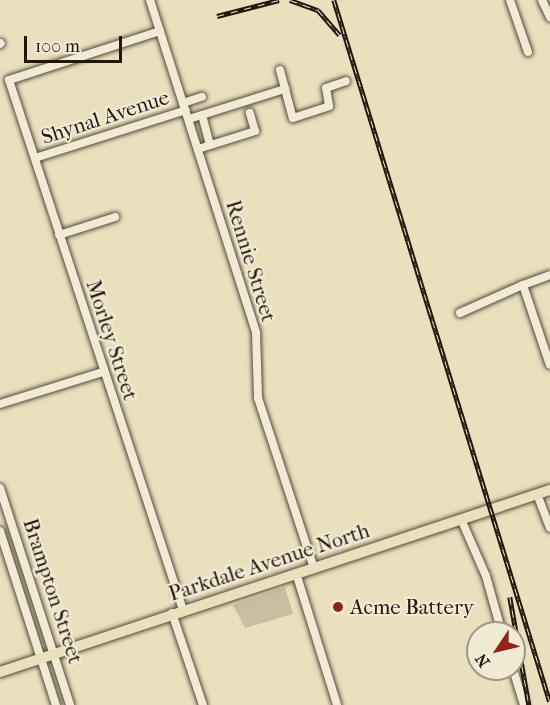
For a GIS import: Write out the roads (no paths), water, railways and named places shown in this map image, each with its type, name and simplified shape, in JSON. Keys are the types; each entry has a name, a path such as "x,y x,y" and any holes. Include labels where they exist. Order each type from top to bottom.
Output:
{"main road":[{"name":"Parkdale Avenue North","path":"0,672 550,490"}],"street":[{"name":"Rennie Street","path":"150,0 256,333 258,398 314,568"},
{"path":"510,0 528,52"},
{"path":"542,0 550,17"},
{"name":"Morley Street","path":"160,31 9,80 178,612 203,705"},
{"path":"280,70 293,118 329,106 326,88 346,81"},
{"path":"189,119 285,89"},
{"name":"Shynal Avenue","path":"34,158 185,106 202,96"},
{"path":"198,149 255,131 250,113"},
{"path":"202,115 210,145"},
{"path":"59,235 115,217"},
{"path":"460,313 550,275"},
{"path":"523,285 550,365"},
{"path":"0,404 103,372"},
{"name":"Brampton Street","path":"0,488 56,654 70,705"},
{"path":"537,494 550,528"},
{"path":"461,519 486,576 499,621"},
{"name":"Brampton Street","path":"0,531 56,705"},
{"path":"296,573 337,705"},
{"path":"517,681 524,705"}],"railway":[{"path":"217,16 279,0"},
{"path":"290,0 318,10 340,35"},
{"path":"334,0 550,702"},
{"path":"510,597 529,705"}],"place":[{"name":"Acme Battery","path":"338,607"}]}
